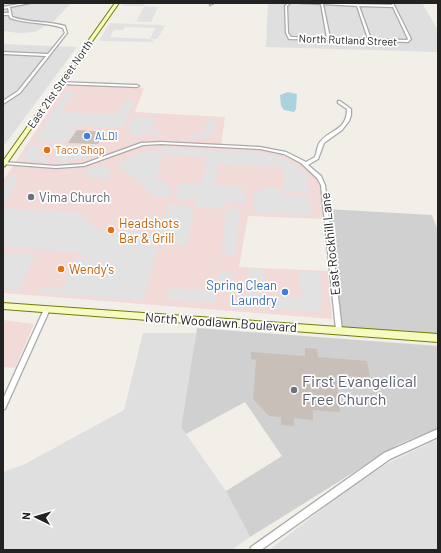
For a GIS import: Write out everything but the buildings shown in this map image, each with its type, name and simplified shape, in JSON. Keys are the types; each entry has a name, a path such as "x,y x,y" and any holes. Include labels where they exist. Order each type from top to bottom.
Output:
{"main road":[{"name":"East 21st Street North","path":"3,164 116,3"},
{"name":"North Woodlawn Boulevard","path":"3,306 438,338"}],"street":[{"path":"3,8 29,3"},
{"name":"North Rutland Street","path":"289,3 286,6 288,36 290,38 408,41 410,39 394,6"},
{"path":"300,3 394,6"},
{"path":"322,4 328,40"},
{"path":"358,5 370,41"},
{"path":"3,103 19,92 66,33 64,27 57,24 26,22 11,17 9,7"},
{"path":"3,14 10,14"},
{"path":"4,53 49,55"},
{"path":"60,83 137,86"},
{"path":"306,164 318,158 322,142 341,130 349,119 349,109 339,102"},
{"name":"East Rockhill Lane","path":"3,164 56,167 84,165 134,146 161,143 260,148 285,152 306,164 319,177 323,185 339,330"},
{"path":"3,407 47,309"},
{"path":"254,550 387,456 438,433"}],"shaded area":[{"path":"3,3 71,3 54,21 35,32 20,33 3,31"},
{"path":"124,3 146,3 144,6 122,6"},
{"path":"268,3 422,3 438,30 438,52 266,47"},
{"path":"144,6 158,7 151,22 136,22"},
{"path":"110,23 165,26 157,39 151,39 154,42 101,41 100,39","holes":["125,27 155,28 150,39 110,37 114,30 123,30"]},
{"path":"3,44 77,47 3,147"},
{"path":"66,85 144,88 135,112 225,117 221,146 260,148 285,153 306,164 323,185 327,219 248,216 239,267 328,271 332,319 3,293 3,181"},
{"path":"66,92 74,92 62,112 117,114 124,100 135,101 123,128 78,126 71,138 61,143 34,141"},
{"path":"133,117 154,118 152,129 161,133 160,137 147,133 134,137 130,132 129,127"},
{"path":"207,119 217,120 213,133 208,137 190,139 190,135 200,133 205,129"},
{"path":"30,145 42,145 35,156 51,157 48,162 26,161 27,159 22,158"},
{"path":"63,146 92,147 99,150 85,159 68,160 66,163 54,162"},
{"path":"162,148 255,152 275,155 293,163 307,174 309,193 283,191 283,167 218,164 215,185 240,186 246,192 245,203 226,202 225,209 195,207 196,200 176,199 178,189 177,185 178,183 202,184 207,157 161,154"},
{"path":"150,149 163,155 157,176 172,189 170,198 156,197 116,164"},
{"path":"103,165 111,172 108,179 88,178 89,174 85,175 85,171"},
{"path":"15,175 17,183 3,205 3,187 10,176"},
{"path":"262,187 282,189 282,194 310,196 311,216 253,213 254,192 258,193"},
{"path":"168,204 186,206 194,209 187,245 166,243 160,235 144,301 40,293 42,287 62,289 74,260 87,256 81,253 3,247 3,208 80,213 98,230 160,234"},
{"path":"240,209 235,256 221,253 226,211"},
{"path":"326,209 432,215 438,231 438,338 339,330"},
{"path":"6,253 36,254 18,291 3,290 3,258"},
{"path":"249,268 264,269 264,295 302,298 299,270 320,273 322,310 317,312 251,307 251,296 247,296"},
{"path":"219,270 234,273 231,293 216,292 214,303 166,299 169,288 216,291"},
{"path":"3,320 34,324 15,368 3,367"},
{"path":"197,328 438,346 438,428 399,444 250,537 226,491 282,456 245,402 186,434 181,427"},
{"path":"143,333 196,333 181,427 226,491 250,537 232,550 3,550 3,472 25,464 124,410"},
{"path":"438,439 438,550 269,550 356,483 386,464"}],"water":[{"path":"288,92 297,94 296,109 294,112 284,110 281,106 280,95"}],"place":[{"name":"ALDI","path":"87,136"},
{"name":"Taco Shop","path":"47,150"},
{"name":"Vima Church","path":"31,197"},
{"name":"Headshots Bar & Grill","path":"111,230"},
{"name":"Wendy's","path":"61,269"},
{"name":"Spring Clean Laundry","path":"285,292"},
{"name":"First Evangelical Free Church","path":"294,390"}]}
